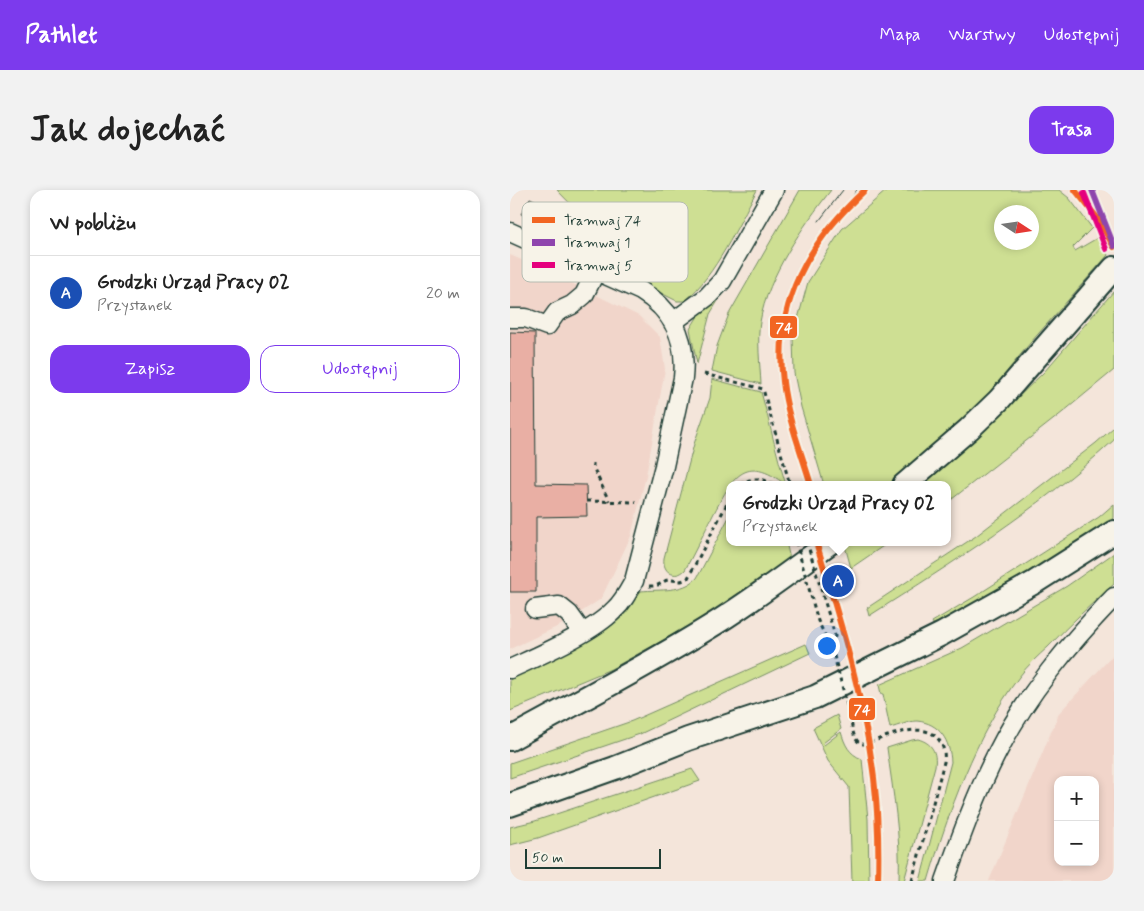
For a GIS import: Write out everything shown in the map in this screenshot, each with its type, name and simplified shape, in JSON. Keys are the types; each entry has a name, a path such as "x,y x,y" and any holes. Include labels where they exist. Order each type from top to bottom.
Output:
{"main road":[{"path":"909,481 999,400 1114,268"},
{"path":"510,805 615,768 688,739 823,693 942,634 1035,582 1114,532"},
{"path":"510,739 716,623 779,581 826,546"}],"street":[{"path":"673,322 707,297 722,281 774,190"},
{"path":"510,232 522,237"},
{"path":"510,318 526,318 547,326 557,312 572,305 584,295 590,282"},
{"path":"510,668 598,623 615,610 634,581 664,466 683,378 684,364 683,353 673,322 663,307 641,291 621,282"},
{"path":"946,881 958,844 996,754 1009,731 1040,684 1083,629 1114,597"},
{"path":"535,609 559,606 569,614 582,632"}],"path":[{"path":"704,374 763,389 789,481"},
{"path":"593,463 593,467 609,501"},
{"path":"749,481 755,478 768,481"},
{"path":"587,500 644,502"},
{"path":"668,580 680,582 688,578 692,573 726,506"},
{"path":"797,546 818,621 833,652 856,741 860,744 866,744 916,729 933,734 943,746 944,762 912,881"},
{"path":"808,546 836,636 833,652"}],"shaded area":[{"path":"510,255 522,260 522,282 570,282 639,316 660,337 665,369 646,476 631,536 601,599 561,625 510,649"},
{"path":"1114,654 1114,881 989,881 1059,713"}],"green space":[{"path":"557,190 757,190 717,263 685,301 677,301 639,282 688,282 688,202 569,202"},
{"path":"800,190 831,190 809,219 788,252 764,304 759,329 761,384 712,371 717,346 729,314"},
{"path":"887,190 1059,190 1069,198 1092,228 1073,247 1075,251 1099,237 1108,255 1031,342 981,403 894,481 823,481 801,407 794,373 793,337 808,282 842,229"},
{"path":"727,286 710,314 697,364 690,329 698,316"},
{"path":"1114,291 1114,370 951,500 951,481 925,481 978,436 1044,372"},
{"path":"712,379 761,392 785,481 780,481 772,475 760,471 749,470 733,481 726,481 726,492 685,570 681,573 673,574 667,571 664,558 694,444 710,398"},
{"path":"1114,427 1114,440 1056,489 964,555 869,616 867,608 976,536"},
{"path":"1114,504 1114,518 1080,543 935,627 932,622 1099,517"},
{"path":"726,523 726,546 787,546 790,559 719,609 611,669 510,711 510,676 567,652 596,637 620,619 641,591 678,588 691,583 697,578"},
{"path":"845,546 883,546 851,568"},
{"path":"1114,553 1114,584 1029,665 989,723 954,802 928,881 920,881 951,762 950,754 946,740 938,729 932,725 917,721 890,728 883,694 881,694 879,685 962,648 1067,586"},
{"path":"806,644 810,653 640,734 510,778 510,763 632,721"},
{"path":"837,715 841,729 823,743 824,745 841,732 848,748 862,759 868,819 869,881 852,881 849,787 828,761 813,728"},
{"path":"918,739 927,743 934,752 935,766 904,881 899,881 898,831 887,748"},
{"path":"692,769 700,781 538,838 510,845 510,827 535,821"}],"building":[{"path":"530,198 538,202 528,202"},
{"path":"510,332 535,333 536,484 586,485 587,516 536,517 536,592 510,592"}],"tram line":[{"path":"819,221 843,190"},
{"path":"828,228 857,190"},
{"name":"74","path":"810,481 785,395 781,353 784,326 790,300 799,276 812,253 827,231 865,190"},
{"name":"74","path":"1075,190 1099,220 1114,247"},
{"name":"1","path":"1092,190 1114,246"},
{"name":"5","path":"1084,193 1106,249"},
{"name":"74","path":"817,546 858,689 870,748 877,817 878,881"}],"place":[{"name":"Grodzki Urząd Pracy 02","path":"838,581"}]}
